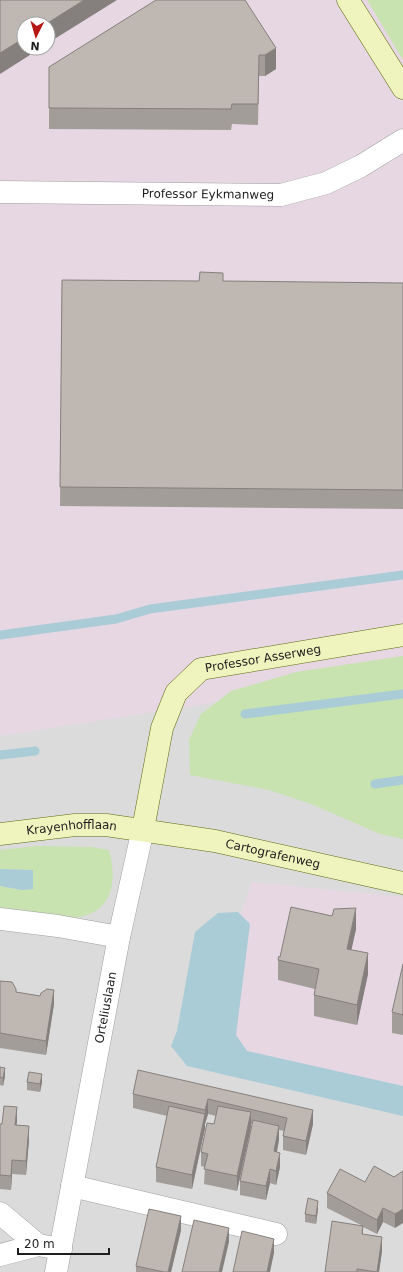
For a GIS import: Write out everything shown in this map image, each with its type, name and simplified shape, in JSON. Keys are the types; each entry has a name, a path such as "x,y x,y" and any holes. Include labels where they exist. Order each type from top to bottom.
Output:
{"street":[{"path":"348,0 403,88"},
{"name":"Professor Eykmanweg","path":"0,192 281,195 326,183 361,166 403,140"},
{"name":"Professor Asserweg","path":"143,829 162,728 176,693 201,669 403,635"},
{"name":"Krayenhofflaan","path":"0,834 74,825 106,825 143,829"},
{"name":"Cartografenweg","path":"143,829 215,841 403,883"},
{"name":"Orteliuslaan","path":"56,1272 119,937 143,829"},
{"path":"0,919 58,926 119,937"},
{"path":"72,1186 276,1234"},
{"path":"0,1213 38,1245"},
{"path":"0,1255 38,1245 61,1249"}],"shaded area":[{"path":"0,0 383,0 403,33 403,673 0,736"},
{"path":"403,639 403,1272 0,1272 0,667"},
{"path":"252,882 403,897 403,1115 187,1066"}],"green space":[{"path":"367,0 403,0 403,60"},
{"path":"403,656 403,839 380,834 311,804 269,790 190,775 189,740 201,714 231,691 296,672"},
{"path":"36,846 92,847 109,850 113,871 112,882 106,901 100,908 91,914 74,917 0,907 0,886 22,890 33,889 33,870 0,869 0,850"}],"water":[{"path":"0,869 33,870 33,889 22,890 0,886"},
{"path":"238,912 250,924 236,1035 247,1051 403,1086 403,1116 187,1066 171,1046 177,1031 195,932 218,913"}],"building":[{"path":"0,0 84,0 56,18 56,16 16,16 16,43 0,53"},
{"path":"156,0 245,0 276,48 265,55 259,55 258,104 232,104 231,109 49,108 49,67"},
{"path":"200,272 223,273 223,281 403,283 403,490 60,487 62,280 199,281"},
{"path":"291,907 332,916 334,909 356,908 347,949 368,953 357,1005 314,995 319,969 278,960 279,956 280,957"},
{"path":"403,964 403,1015 392,1012"},
{"path":"0,981 12,982 16,992 40,996 41,993 47,989 54,990 46,1041 0,1033"},
{"path":"0,1067 5,1068 3,1078 0,1077"},
{"path":"138,1070 313,1110 306,1141 283,1136 287,1118 208,1099 205,1110 133,1094"},
{"path":"29,1072 42,1074 40,1084 27,1082"},
{"path":"4,1106 17,1107 15,1125 29,1126 26,1161 12,1160 11,1176 0,1175 0,1124 2,1124"},
{"path":"169,1106 205,1114 192,1175 156,1167"},
{"path":"218,1106 251,1112 237,1176 204,1169 208,1154 201,1152 207,1123 214,1124"},
{"path":"253,1120 279,1126 274,1151 280,1153 276,1171 270,1169 266,1186 240,1181"},
{"path":"374,1166 394,1177 403,1171 403,1209 395,1214 383,1208 377,1220 327,1193 340,1169 365,1182"},
{"path":"308,1198 318,1201 316,1216 305,1214"},
{"path":"149,1209 181,1216 168,1272 136,1266"},
{"path":"194,1220 229,1228 219,1272 182,1272"},
{"path":"332,1221 363,1226 362,1234 382,1237 377,1272 357,1269 357,1272 325,1272"},
{"path":"242,1231 274,1239 267,1272 233,1272"}],"waterway":[{"path":"0,635 116,619 150,609 403,575"},
{"path":"245,714 403,694"},
{"path":"0,755 35,751"},
{"path":"375,784 403,780"}]}
